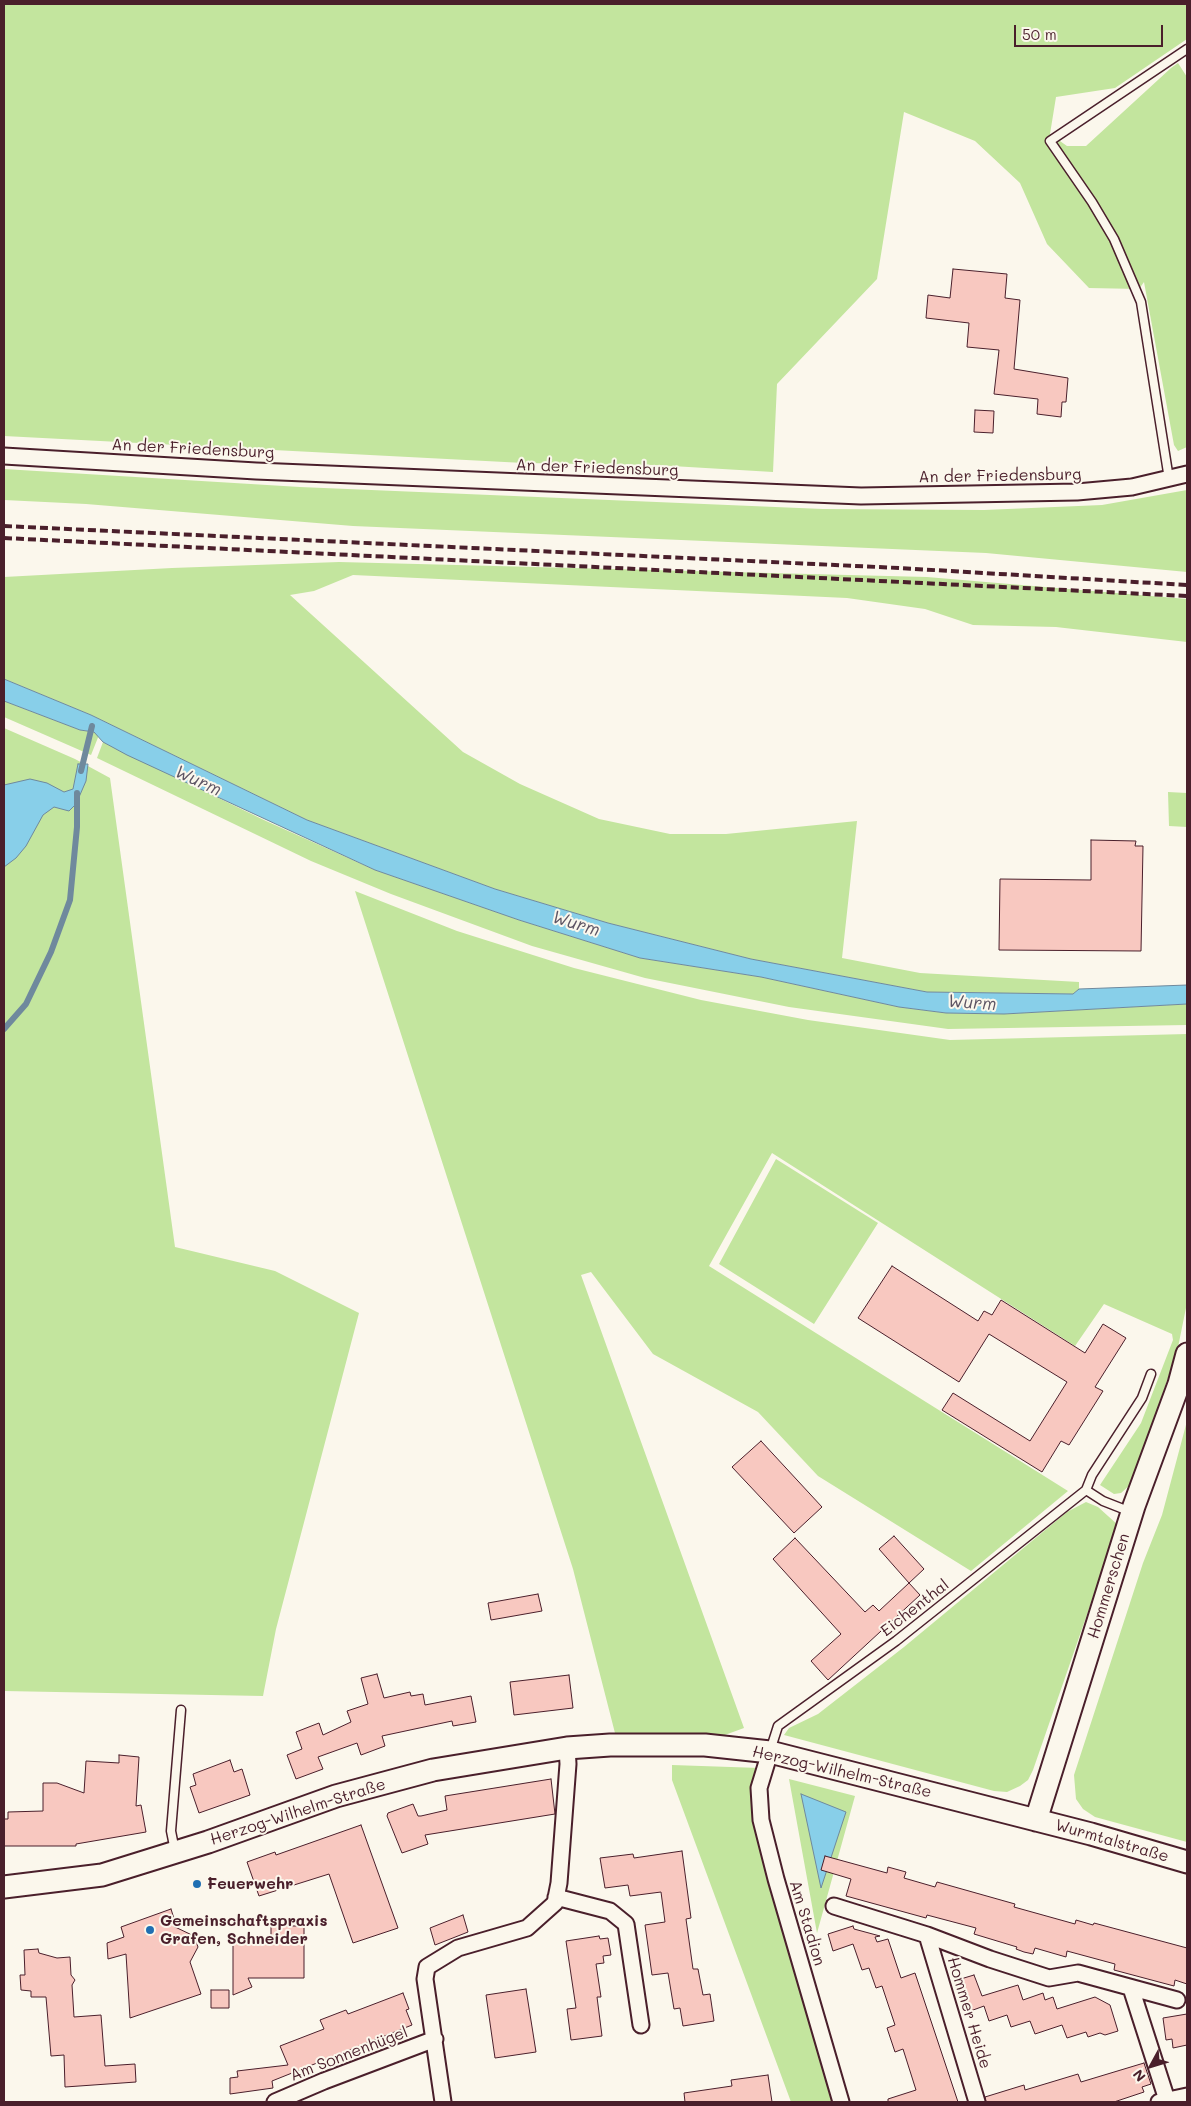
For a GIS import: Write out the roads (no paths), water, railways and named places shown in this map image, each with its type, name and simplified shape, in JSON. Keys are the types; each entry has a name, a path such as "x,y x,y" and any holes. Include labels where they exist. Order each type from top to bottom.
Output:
{"main road":[{"name":"Hommerschen","path":"1036,1820 1132,1513 1179,1384 1187,1354"},
{"name":"Herzog-Wilhelm-Straße","path":"4,1887 102,1875 175,1853 336,1796 433,1770 567,1748 705,1745 770,1752 1036,1820"},
{"name":"Wurmtalstraße","path":"1036,1820 1187,1862"}],"street":[{"name":"An der Friedensburg","path":"4,456 256,471 861,496 1077,492 1132,487 1187,474"},
{"path":"567,1748 567,1783 559,1883 556,1897 610,1911 626,1924 640,2025"},
{"name":"Am Stadion","path":"770,1752 759,1788 761,1820 776,1879 841,2102"},
{"name":"Am Sonnenhügel","path":"443,2102 425,1979 427,1967 458,1948 527,1928 554,1903 556,1897"},
{"name":"Hommer Heide","path":"834,1906 927,1935 990,1959 1050,1978 1078,1974 1177,2000"},
{"name":"Hommer Heide","path":"927,1935 977,2102"},
{"path":"1131,1988 1163,2101 1187,2096"},
{"name":"Am Sonnenhügel","path":"276,2102 332,2078 435,2039"}],"lane":[{"path":"1169,479 1141,302 1114,239 1092,202 1050,141 1187,48"},
{"name":"Eichenthal","path":"770,1752 778,1726 903,1634 1086,1490 1092,1475 1142,1398 1151,1374"},
{"path":"1086,1490 1103,1501 1132,1513"},
{"path":"175,1853 171,1831 181,1710"}],"water":[{"name":"Wurm","path":"4,679 91,715 307,820 495,889 608,923 751,959 927,992 1073,994 1079,989 1187,985 1187,1004 1004,1014 946,1013 899,1007 761,977 640,958 519,920 375,870 127,755 103,742 94,732 80,730 4,701"},
{"path":"78,764 88,764 86,781 76,804 69,811 54,807 43,815 26,846 16,858 4,867 4,785 30,779 47,783 64,792 73,789"},
{"path":"801,1794 846,1812 821,1888"}],"waterway":[{"path":"81,771 92,726"},
{"path":"4,1029 26,1004 51,952 70,900 77,827 77,793"}],"railway":[{"path":"4,526 899,568 1187,585"},
{"path":"4,538 1187,596"}],"place":[{"name":"Feuerwehr","path":"197,1884"},
{"name":"Gemeinschaftspraxis Grafen, Schneider","path":"150,1930"}]}
